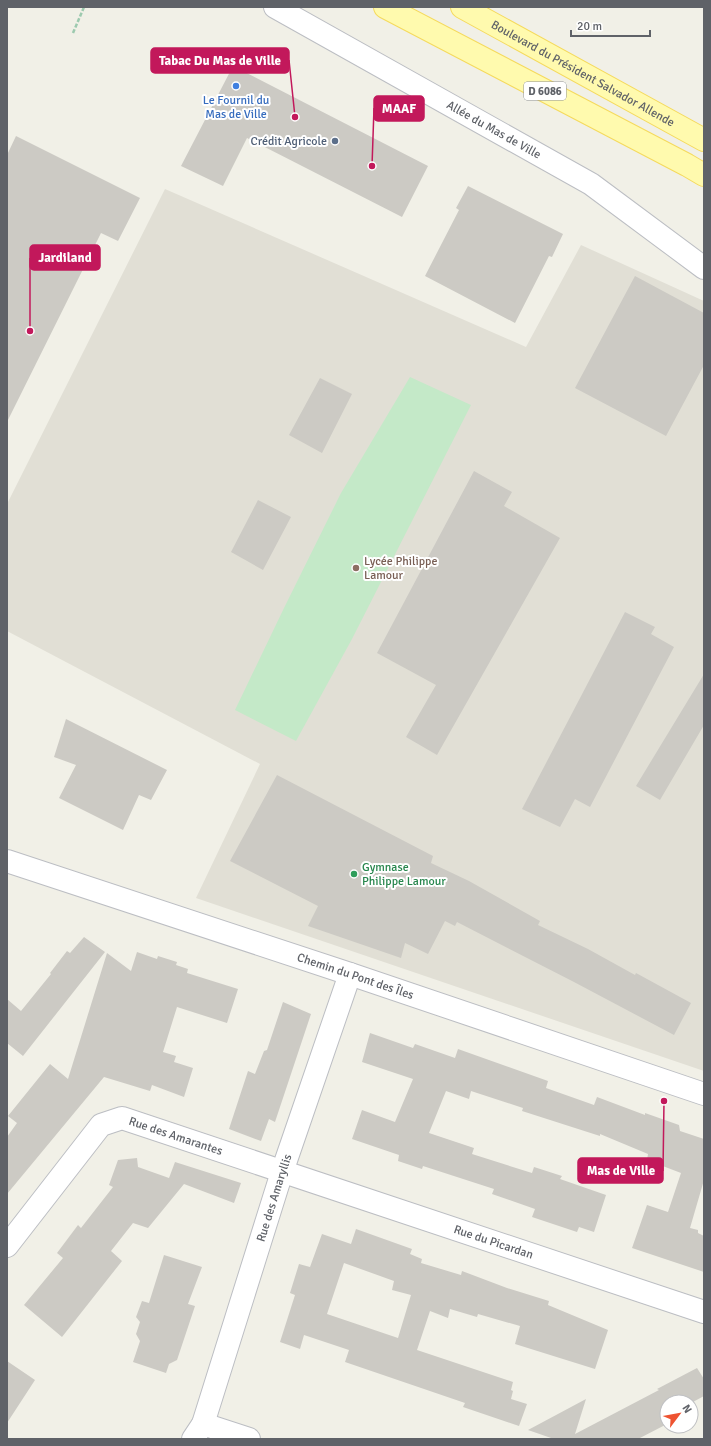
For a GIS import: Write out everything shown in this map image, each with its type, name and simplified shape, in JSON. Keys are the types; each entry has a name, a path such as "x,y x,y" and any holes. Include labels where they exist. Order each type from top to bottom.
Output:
{"main road":[{"name":"D 6086","path":"385,7 704,176"},
{"name":"Boulevard du Président Salvador Allende","path":"462,7 704,140"}],"street":[{"name":"Allée du Mas de Ville","path":"275,7 591,184 704,268"},
{"name":"Chemin du Pont des Îles","path":"7,861 350,974 704,1094"},
{"name":"Rue des Amaryllis","path":"198,1431 282,1172 350,974"},
{"name":"Rue des Amarantes","path":"7,1246 101,1125 122,1118 282,1172"},
{"name":"Rue du Picardan","path":"282,1172 704,1312"},
{"path":"198,1431 249,1439"}],"path":[{"path":"73,33 84,7"}],"shaded area":[{"name":"Lycée Philippe Lamour","path":"165,189 526,347 581,245 704,301 704,1071 196,898 260,764 7,631 7,504"}],"green space":[{"path":"410,377 471,405 352,639 296,741 235,710 341,493"}],"building":[{"path":"233,66 428,166 402,217 247,138 223,186 181,166"},
{"path":"16,136 140,198 118,241 101,233 7,422 7,155"},
{"path":"468,186 563,234 552,257 549,256 515,323 425,276 459,210 456,208"},
{"path":"635,276 704,313 704,365 666,436 575,388"},
{"path":"320,378 352,394 322,453 289,435"},
{"path":"474,471 512,492 504,506 560,538 437,755 406,737 436,685 377,653"},
{"path":"258,500 291,517 263,570 231,552"},
{"path":"625,612 655,627 651,634 674,647 590,807 575,799 560,827 522,809"},
{"path":"704,674 704,725 660,800 636,786"},
{"path":"66,719 167,770 151,800 139,795 123,830 59,798 76,765 54,757"},
{"name":"Gymnase Philippe Lamour","path":"277,775 433,856 431,863 469,881 540,921 538,925 588,949 635,975 636,973 691,1003 674,1035 457,922 455,926 445,921 428,954 405,943 401,958 308,926 318,906 230,861"},
{"path":"84,937 105,952 23,1056 7,1043 7,999 21,1011 51,974 50,973 67,951 70,953"},
{"path":"137,952 157,959 158,956 177,962 176,965 188,969 187,973 238,989 227,1023 177,1007 163,1052 176,1056 174,1062 193,1068 184,1097 152,1085 150,1091 104,1077 7,1194 7,1137 17,1123 8,1116 50,1064 68,1079 107,953 131,971"},
{"path":"283,1002 311,1014 275,1122 269,1119 261,1141 229,1129 248,1071 255,1074 264,1051 267,1050"},
{"path":"370,1033 413,1048 415,1044 455,1058 458,1049 548,1081 546,1088 594,1105 597,1097 645,1115 645,1113 679,1125 680,1131 704,1139 704,1180 690,1228 698,1230 698,1233 704,1236 704,1272 632,1248 647,1205 668,1212 681,1173 647,1160 648,1154 600,1134 600,1136 522,1111 523,1108 471,1091 469,1099 446,1091 429,1133 474,1148 472,1154 532,1173 534,1167 562,1176 560,1179 606,1195 594,1232 579,1227 577,1232 532,1217 535,1209 492,1194 494,1189 423,1166 422,1169 398,1161 399,1155 352,1139 362,1110 395,1122 413,1079 362,1062"},
{"path":"137,1158 138,1167 169,1178 175,1162 241,1183 234,1203 184,1184 148,1228 133,1223 111,1251 122,1261 62,1337 24,1305 63,1258 57,1253 78,1225 81,1228 113,1187 109,1185 118,1160"},
{"path":"356,1229 412,1249 410,1254 422,1259 421,1263 461,1275 462,1271 507,1288 549,1301 548,1305 608,1330 595,1369 515,1344 520,1326 478,1314 477,1317 450,1309 448,1318 430,1311 417,1350 513,1382 511,1399 527,1404 519,1426 463,1407 465,1403 345,1362 349,1350 304,1335 300,1349 280,1342 295,1295 290,1293 299,1264 310,1267 322,1234 351,1244","holes":["344,1263 394,1281 392,1290 411,1295 398,1338 327,1314"]},
{"path":"164,1255 202,1267 188,1304 195,1306 177,1360 169,1364 166,1373 133,1362 140,1341 136,1334 140,1322 136,1317 142,1301 149,1303"},
{"path":"7,1361 35,1380 7,1423"},
{"path":"697,1368 704,1379 704,1396 699,1399 699,1394 659,1394 659,1428 638,1439 554,1439 528,1430 586,1399 575,1434 659,1390 657,1389"}],"place":[{"name":"Le Fournil du Mas de Ville","path":"236,86"},
{"name":"Tabac Du Mas de Ville","path":"295,117"},
{"name":"Crédit Agricole","path":"335,141"},
{"name":"MAAF","path":"372,166"},
{"name":"Jardiland","path":"30,331"},
{"name":"Lycée Philippe Lamour","path":"356,568"},
{"name":"Gymnase Philippe Lamour","path":"354,874"},
{"name":"Mas de Ville","path":"664,1101"}]}
